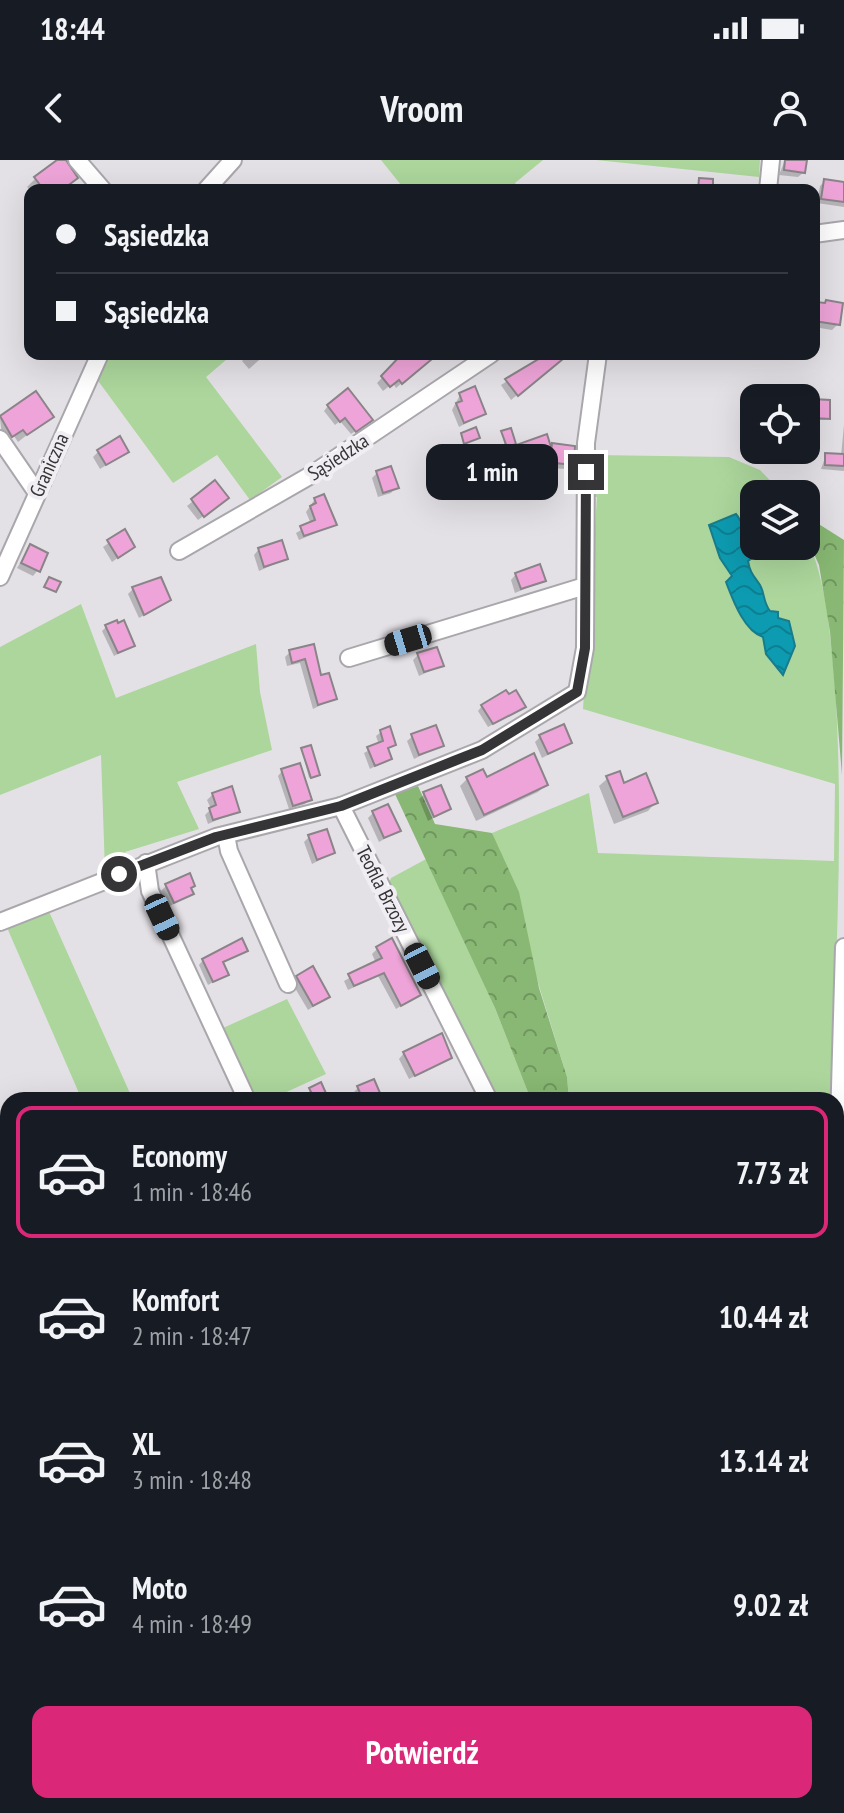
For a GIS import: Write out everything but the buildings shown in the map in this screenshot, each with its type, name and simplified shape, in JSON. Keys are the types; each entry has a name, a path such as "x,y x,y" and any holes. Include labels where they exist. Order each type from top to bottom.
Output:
{"street":[{"path":"77,160 98,184"},
{"path":"211,184 233,160"},
{"path":"769,184 771,160"},
{"path":"820,233 844,230"},
{"name":"Graniczna","path":"0,577 97,360"},
{"name":"Sąsiedzka","path":"179,551 311,475 482,360"},
{"path":"0,922 146,863 226,835 341,806 482,750 577,692 585,648 586,443 597,360"},
{"path":"0,439 37,493"},
{"path":"349,658 585,586"},
{"name":"Teofila Brzozy","path":"341,806 485,1092"},
{"path":"226,835 229,851 288,984"},
{"path":"146,863 150,891 243,1092"},
{"path":"840,1092 844,947"}],"green space":[{"path":"381,160 543,160 516,184 400,184"},
{"path":"596,160 760,160 759,177"},
{"path":"105,360 226,360 206,377 282,477 250,500 217,455 173,483 96,378"},
{"path":"596,455 729,457 760,470 770,480 740,480 740,560 815,560 829,628 838,737 838,892 831,1092 568,1092 567,1077 492,833 589,793 598,853 834,861 835,784 583,709 597,497 592,497"},
{"path":"820,525 844,540 842,775 830,632 819,565"},
{"path":"81,604 116,698 256,644 260,692 272,750 177,782 199,829 125,852 130,864 105,871 101,755 0,795 0,647"},
{"path":"418,786 435,824 492,833 519,892 539,988 567,1077 568,1092 528,1092 495,1008 395,794"},
{"path":"428,858 495,1008 528,1092 493,1092 388,886 391,878"},
{"path":"47,907 129,1092 79,1092 5,923"},
{"path":"287,999 326,1074 287,1092 237,1092 212,1033"}],"water":[{"path":"736,514 740,520 740,560 750,560 750,569 762,588 770,611 778,612 778,618 789,621 795,646 783,675 766,654 763,637 750,628 736,606 726,582 732,576 720,558 709,525"}],"route":[{"path":"119,874 216,837 341,806 482,750 577,692 585,648 586,472"}]}
